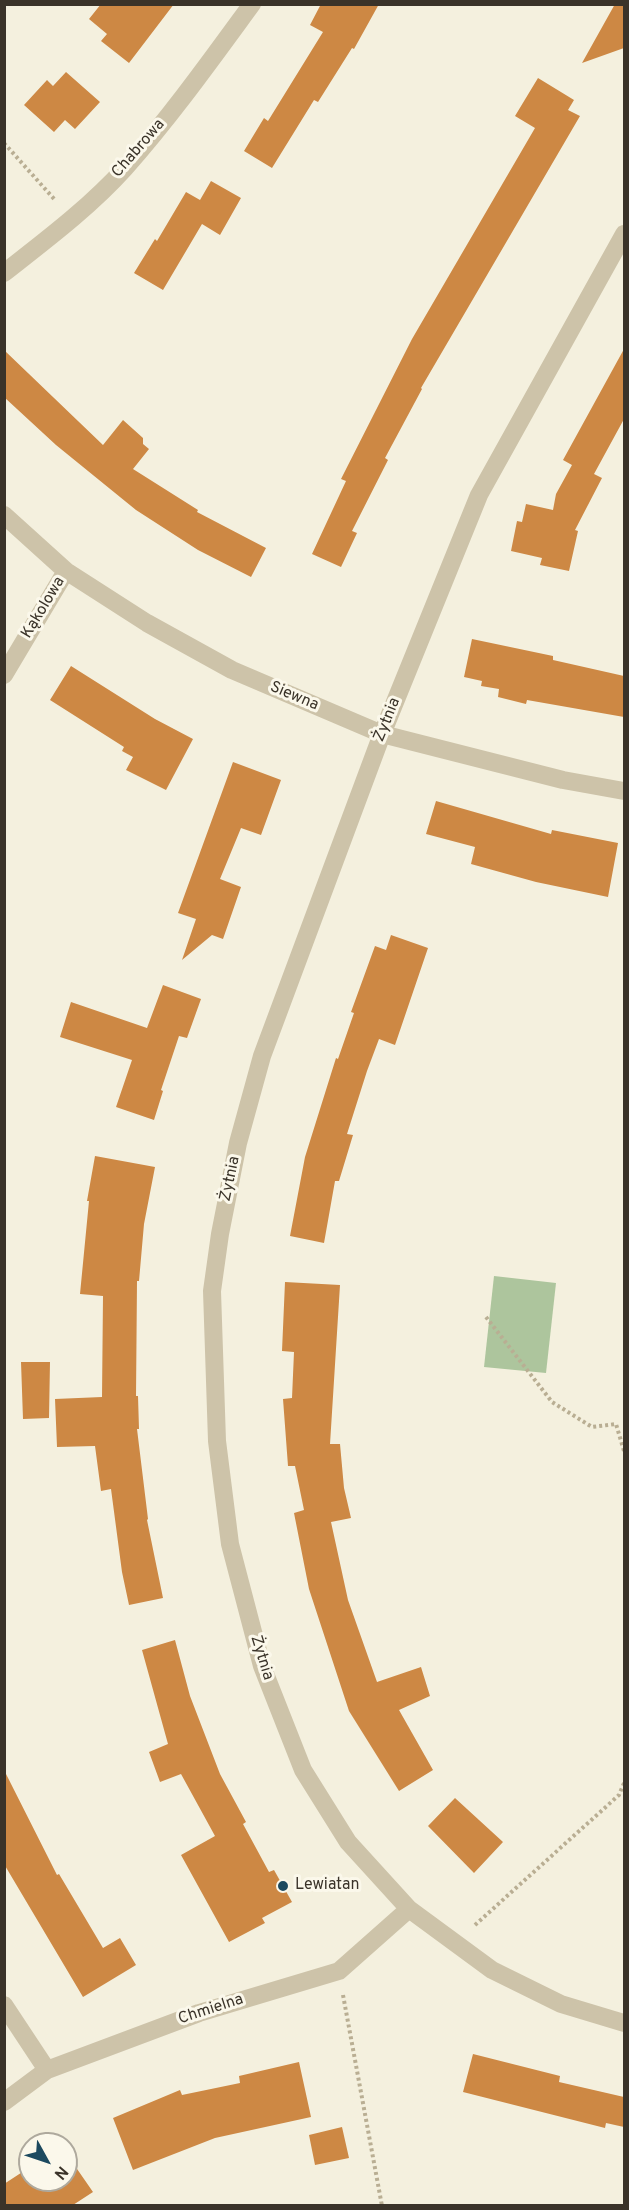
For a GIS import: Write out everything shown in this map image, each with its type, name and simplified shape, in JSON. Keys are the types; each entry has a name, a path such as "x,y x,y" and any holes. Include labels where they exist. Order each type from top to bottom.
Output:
{"street":[{"name":"Chabrowa","path":"4,273 71,219 124,169 181,100 252,4"},
{"name":"Żytnia","path":"624,234 479,495 382,734 262,1056 238,1143 220,1234 212,1292 217,1441 230,1544 262,1666 303,1770 348,1842 409,1909 492,1970 561,2004 624,2023"},
{"name":"Siewna","path":"4,515 66,571 147,623 232,670 382,734 563,780 624,791"},
{"name":"Kąkolowa","path":"4,675 66,571"},
{"name":"Chmielna","path":"4,2102 47,2070 199,2013 339,1971 409,1909"},
{"path":"4,2005 47,2070"}],"path":[{"path":"4,143 71,219"},
{"path":"486,1317 552,1402 592,1427 616,1424 624,1451"},
{"path":"455,1944 620,1796 624,1783"},
{"path":"339,1971 382,2205"}],"green space":[{"path":"494,1276 556,1283 546,1373 484,1367"}],"building":[{"path":"101,4 174,4 129,63 101,41 107,34 89,19"},
{"path":"321,4 379,4 354,49 352,48 318,102 314,100 272,168 244,151 264,118 268,121 323,32 310,25"},
{"path":"615,4 624,4 624,48 582,63"},
{"path":"66,72 100,102 75,129 65,120 54,132 24,105 47,80 53,86"},
{"path":"538,78 574,100 568,110 580,116 421,388 385,458 388,460 352,531 357,533 341,567 312,554 346,481 341,479 412,339 535,128 515,116"},
{"path":"211,181 241,198 220,235 202,224 163,290 134,273 155,239 157,241 186,192 200,200"},
{"path":"624,349 624,419 594,474 602,478 575,530 578,531 569,571 540,565 542,558 511,551 517,521 522,522 526,504 553,510 556,494 572,465 563,460"},
{"path":"4,350 103,445 123,420 143,438 143,444 149,449 133,469 198,510 197,512 266,548 251,577 198,550 136,510 56,445 4,397"},
{"path":"472,639 553,656 553,660 624,676 624,717 527,700 526,704 498,697 499,689 481,686 482,681 464,677"},
{"path":"71,666 155,719 193,739 166,790 126,770 133,757 122,751 124,747 50,700"},
{"path":"233,762 281,780 261,835 241,828 220,879 241,887 223,939 212,935 182,960 196,919 178,913"},
{"path":"436,801 551,834 552,830 618,843 608,897 536,882 471,864 475,847 426,834"},
{"path":"391,935 428,948 395,1045 379,1039 367,1071 347,1134 353,1135 339,1181 335,1181 324,1243 290,1236 305,1157 336,1058 338,1059 354,1013 351,1012 375,946 386,950"},
{"path":"163,985 201,999 187,1038 179,1036 161,1090 163,1091 154,1120 116,1107 132,1060 60,1037 71,1002 147,1028"},
{"path":"95,1156 155,1167 144,1224 139,1281 137,1281 136,1396 138,1396 139,1429 137,1429 147,1520 163,1598 129,1605 122,1572 111,1489 101,1491 95,1446 57,1447 55,1399 102,1397 103,1296 80,1294 89,1201 87,1201"},
{"path":"285,1282 340,1285 330,1444 340,1444 344,1488 351,1518 331,1522 348,1600 377,1682 421,1667 430,1696 399,1710 433,1770 399,1791 349,1711 309,1589 294,1513 304,1510 295,1466 288,1466 283,1399 292,1398 294,1352 282,1351"},
{"path":"21,1362 50,1362 49,1418 23,1419"},
{"path":"175,1640 190,1696 220,1774 269,1872 274,1870 292,1902 262,1918 265,1923 229,1942 181,1855 215,1836 181,1774 160,1782 149,1752 168,1744 142,1650"},
{"path":"4,1770 57,1875 59,1874 103,1948 120,1938 136,1965 83,1997 4,1864"},
{"path":"455,1798 503,1842 474,1873 428,1826"},
{"path":"473,2054 560,2076 559,2082 624,2097 624,2127 606,2123 605,2128 463,2092"},
{"path":"299,2062 311,2117 215,2138 133,2170 113,2118 180,2090 182,2095 240,2083 239,2076"},
{"path":"342,2127 349,2158 315,2165 309,2135"},
{"path":"78,2170 93,2192 73,2205 4,2205 4,2184 18,2175 18,2192 78,2192"}],"place":[{"name":"Lewiatan","path":"283,1886"}]}
